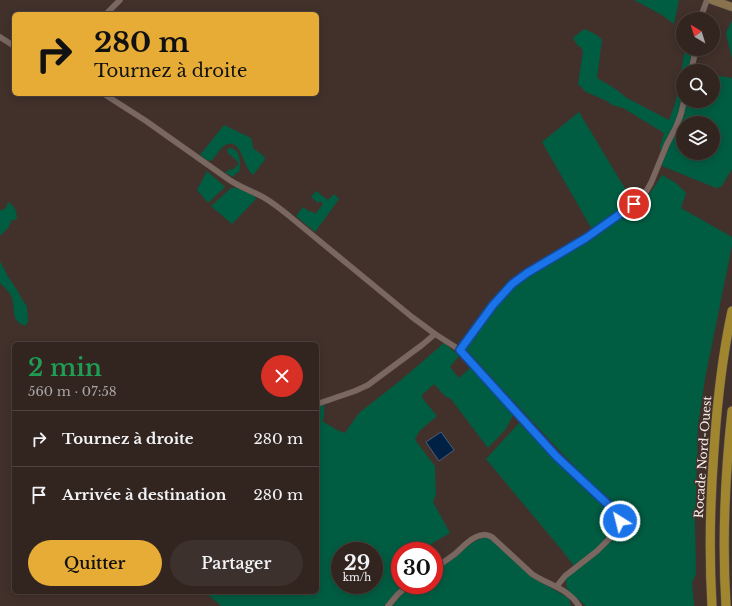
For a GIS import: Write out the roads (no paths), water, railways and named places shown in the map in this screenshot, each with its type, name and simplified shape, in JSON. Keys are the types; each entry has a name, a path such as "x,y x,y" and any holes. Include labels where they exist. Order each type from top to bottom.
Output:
{"highway":[{"name":"Rocade Nord-Ouest","path":"712,606 710,540 712,475 722,371 732,311"},
{"name":"Rocade Nord-Ouest","path":"726,606 725,510 728,450 732,411"}],"main road":[{"path":"712,0 732,7"}],"street":[{"path":"108,12 120,0"},
{"path":"703,12 707,0"},
{"path":"0,37 12,45"},
{"path":"107,96 234,183 273,203 412,317 460,350 556,456 612,508 619,517 619,526 597,551 569,572 557,586"},
{"path":"460,350 493,305 512,284 527,273 590,235 634,204 644,195 654,178 667,144 676,127 682,108"},
{"path":"319,403 368,385 435,334"},
{"path":"443,562 468,542 482,535 487,535 492,537 532,574 557,586 571,596 579,606"},
{"path":"388,606 398,594"}],"water":[{"path":"441,432 454,450 439,461 426,442"}]}
